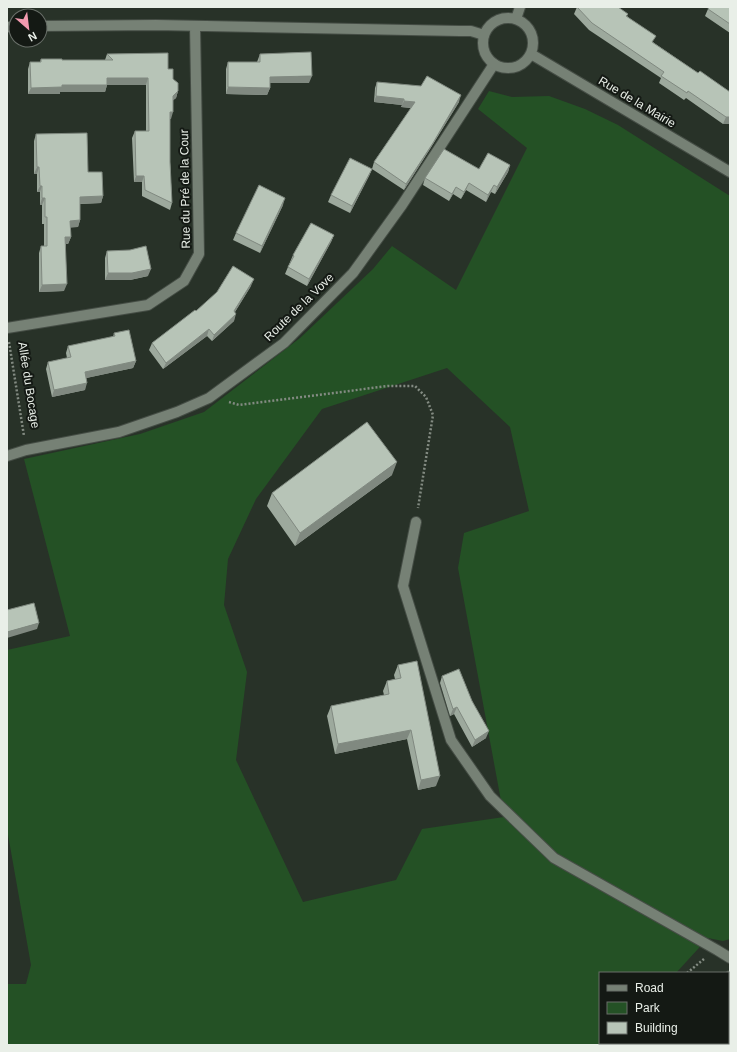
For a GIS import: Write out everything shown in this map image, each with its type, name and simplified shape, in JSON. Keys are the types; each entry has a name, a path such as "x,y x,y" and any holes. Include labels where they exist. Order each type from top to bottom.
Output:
{"street":[{"path":"516,19 520,7"},
{"path":"501,19 516,19 523,23 531,33 533,45 531,54 527,60 515,67 500,67 488,58 484,51 484,35 488,28 501,19"},
{"path":"48,26 195,26 471,31 484,35"},
{"name":"Rue du Pré de la Cour","path":"7,328 148,304 184,281 199,254 195,26"},
{"name":"Rue de la Mairie","path":"531,54 730,172"},
{"name":"Route de la Vove","path":"7,456 26,450 119,432 177,412 209,398 284,343 353,273 402,205 494,64"},
{"name":"Allée du Bocage","path":"7,323 7,328"},
{"path":"416,522 403,586 451,740 490,796 554,858 730,958"}],"path":[{"name":"Allée du Bocage","path":"7,328 26,450"},
{"path":"209,398 239,404 388,386 415,386 426,397 432,415 416,522"}],"green space":[{"path":"489,91 512,97 549,96 585,109 618,125 730,196 730,939 723,941 708,938 677,972 599,972 599,1044 608,1044 607,1045 7,1045 7,984 26,984 31,965 7,829 7,650 70,636 24,459 140,434 204,412 300,338 373,269 392,246 456,290 527,148 478,109","holes":["447,368 510,427 529,511 464,533 458,568 504,817 422,829 396,880 303,902 236,760 247,672 224,605 228,559 256,499 322,409"]},
{"path":"730,998 730,1045 675,1045 729,1044"}],"building":[{"path":"577,7 618,7 628,14 626,16 656,36 652,42 698,73 700,71 730,92 730,117 726,117 688,91 687,93 661,76 664,72 592,23"},
{"path":"709,7 730,7 730,24 708,9"},
{"path":"311,52 312,76 270,77 270,88 228,87 228,62 260,62 260,54"},
{"path":"168,53 168,69 173,69 173,79 178,83 178,91 173,96 173,112 170,112 172,203 145,190 144,176 136,176 135,131 149,131 148,78 107,78 107,85 62,85 62,87 31,88 30,62 41,62 41,59 113,60 107,54"},
{"path":"427,76 461,95 433,143 406,184 374,162 415,102 404,101 404,99 376,96 377,82 421,86"},
{"path":"87,133 88,172 102,172 103,196 80,197 80,220 70,221 71,237 65,237 67,284 42,285 41,246 47,246 47,217 45,217 45,198 42,198 42,186 40,186 39,167 37,167 36,134"},
{"path":"444,149 479,169 488,153 510,165 497,187 494,185 488,195 469,183 464,192 456,187 452,194 425,178"},
{"path":"350,158 372,169 352,206 331,195"},
{"path":"259,185 285,198 262,246 236,233"},
{"path":"311,223 334,235 309,279 288,267"},
{"path":"146,246 151,269 132,273 108,273 107,251 130,250"},
{"path":"233,266 254,279 234,311 236,314 214,335 209,329 166,363 152,343 195,310 196,311 217,292"},
{"path":"129,330 136,361 85,372 87,383 54,390 48,362 71,357 68,346 115,336 114,333"},
{"path":"367,422 397,462 300,533 272,493"},
{"path":"34,603 39,623 7,632 7,610"},
{"path":"417,661 440,776 421,780 411,730 338,744 331,706 389,694 387,681 401,678 398,665"},
{"path":"459,669 472,701 489,731 475,740 457,707 453,709 442,676"}]}
